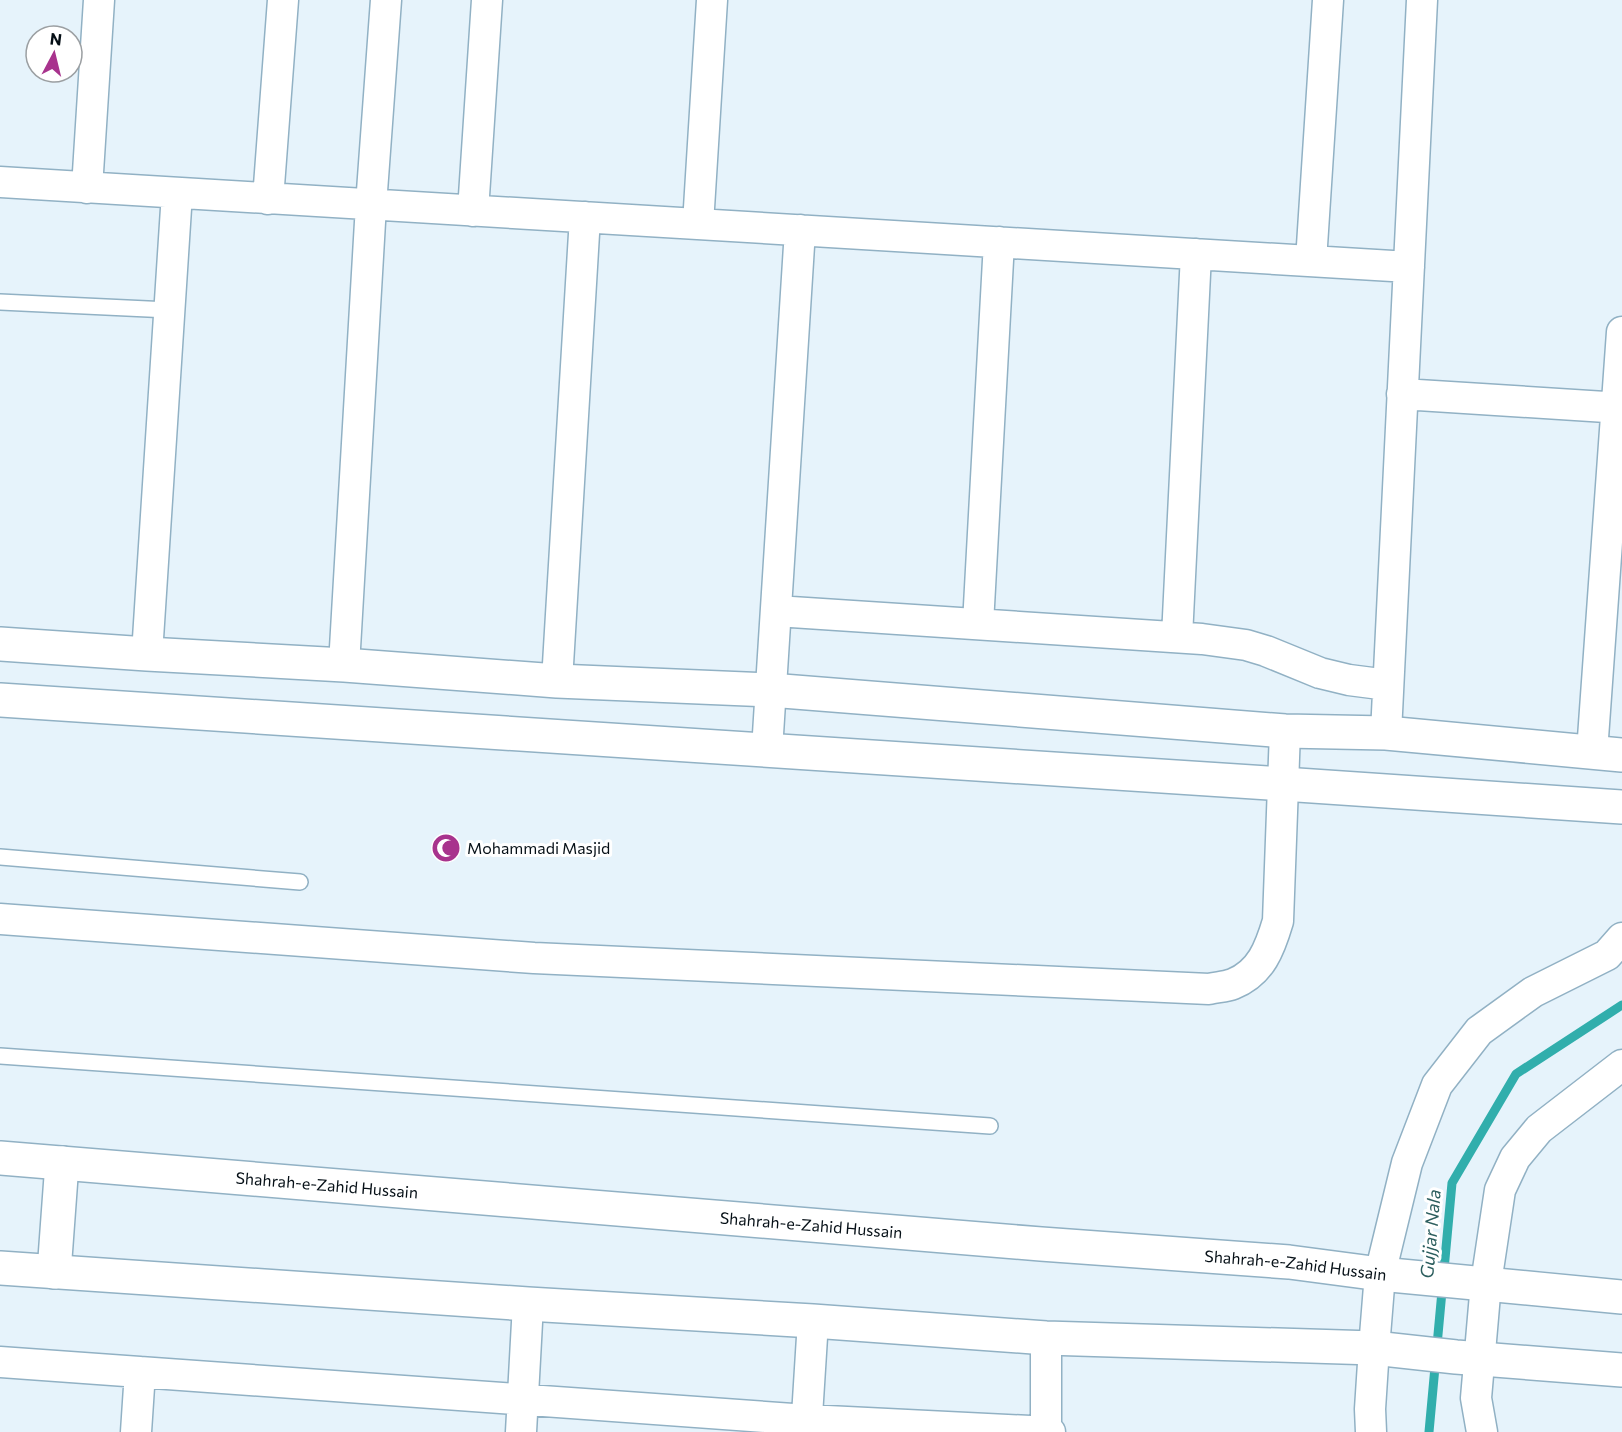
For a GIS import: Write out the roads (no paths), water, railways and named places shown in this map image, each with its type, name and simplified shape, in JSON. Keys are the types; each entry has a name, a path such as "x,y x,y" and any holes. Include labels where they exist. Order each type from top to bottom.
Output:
{"main road":[{"path":"0,644 344,665 557,681 770,690 1285,731 1386,733 1607,754"},
{"path":"0,700 1622,807"},
{"name":"Shahrah-e-Zahid Hussain","path":"0,1158 1029,1243 1289,1262 1622,1297"},
{"path":"54,1272 62,1162"},
{"path":"0,1268 1046,1338 1385,1349 1622,1370"}],"street":[{"path":"87,188 99,0"},
{"path":"268,199 283,0"},
{"path":"344,665 371,205 386,0"},
{"path":"473,211 487,0"},
{"path":"698,224 712,0"},
{"path":"1311,261 1328,0"},
{"path":"1386,733 1422,0"},
{"path":"0,182 1409,267"},
{"path":"147,654 177,193"},
{"path":"557,681 585,217"},
{"path":"767,750 800,230"},
{"path":"978,624 999,242"},
{"path":"1177,637 1196,254"},
{"path":"1607,754 1622,332"},
{"path":"1402,394 1619,408"},
{"path":"776,611 1177,637 1245,645 1320,673 1349,680 1388,685"},
{"path":"0,919 534,957 1209,989 1233,984 1256,969 1270,947 1278,921 1285,731"},
{"path":"1371,1432 1370,1408 1385,1349 1388,1274 1407,1163 1437,1084 1479,1031 1533,992 1606,955 1622,938"},
{"path":"1482,1432 1468,1358 1475,1282 1500,1190 1515,1158 1539,1129 1622,1065"},
{"path":"521,1432 528,1304"},
{"path":"806,1426 813,1321"},
{"path":"0,1362 523,1400 806,1426 1048,1432 1046,1338"},
{"path":"136,1432 140,1372"}],"lane":[{"path":"0,303 169,310"},
{"path":"0,857 300,882"},
{"path":"0,1056 990,1126"}],"waterway":[{"name":"Gujjar Nala","path":"1429,1432 1452,1183 1516,1074 1622,1005"}],"place":[{"name":"Mohammadi Masjid","path":"446,848"}]}
